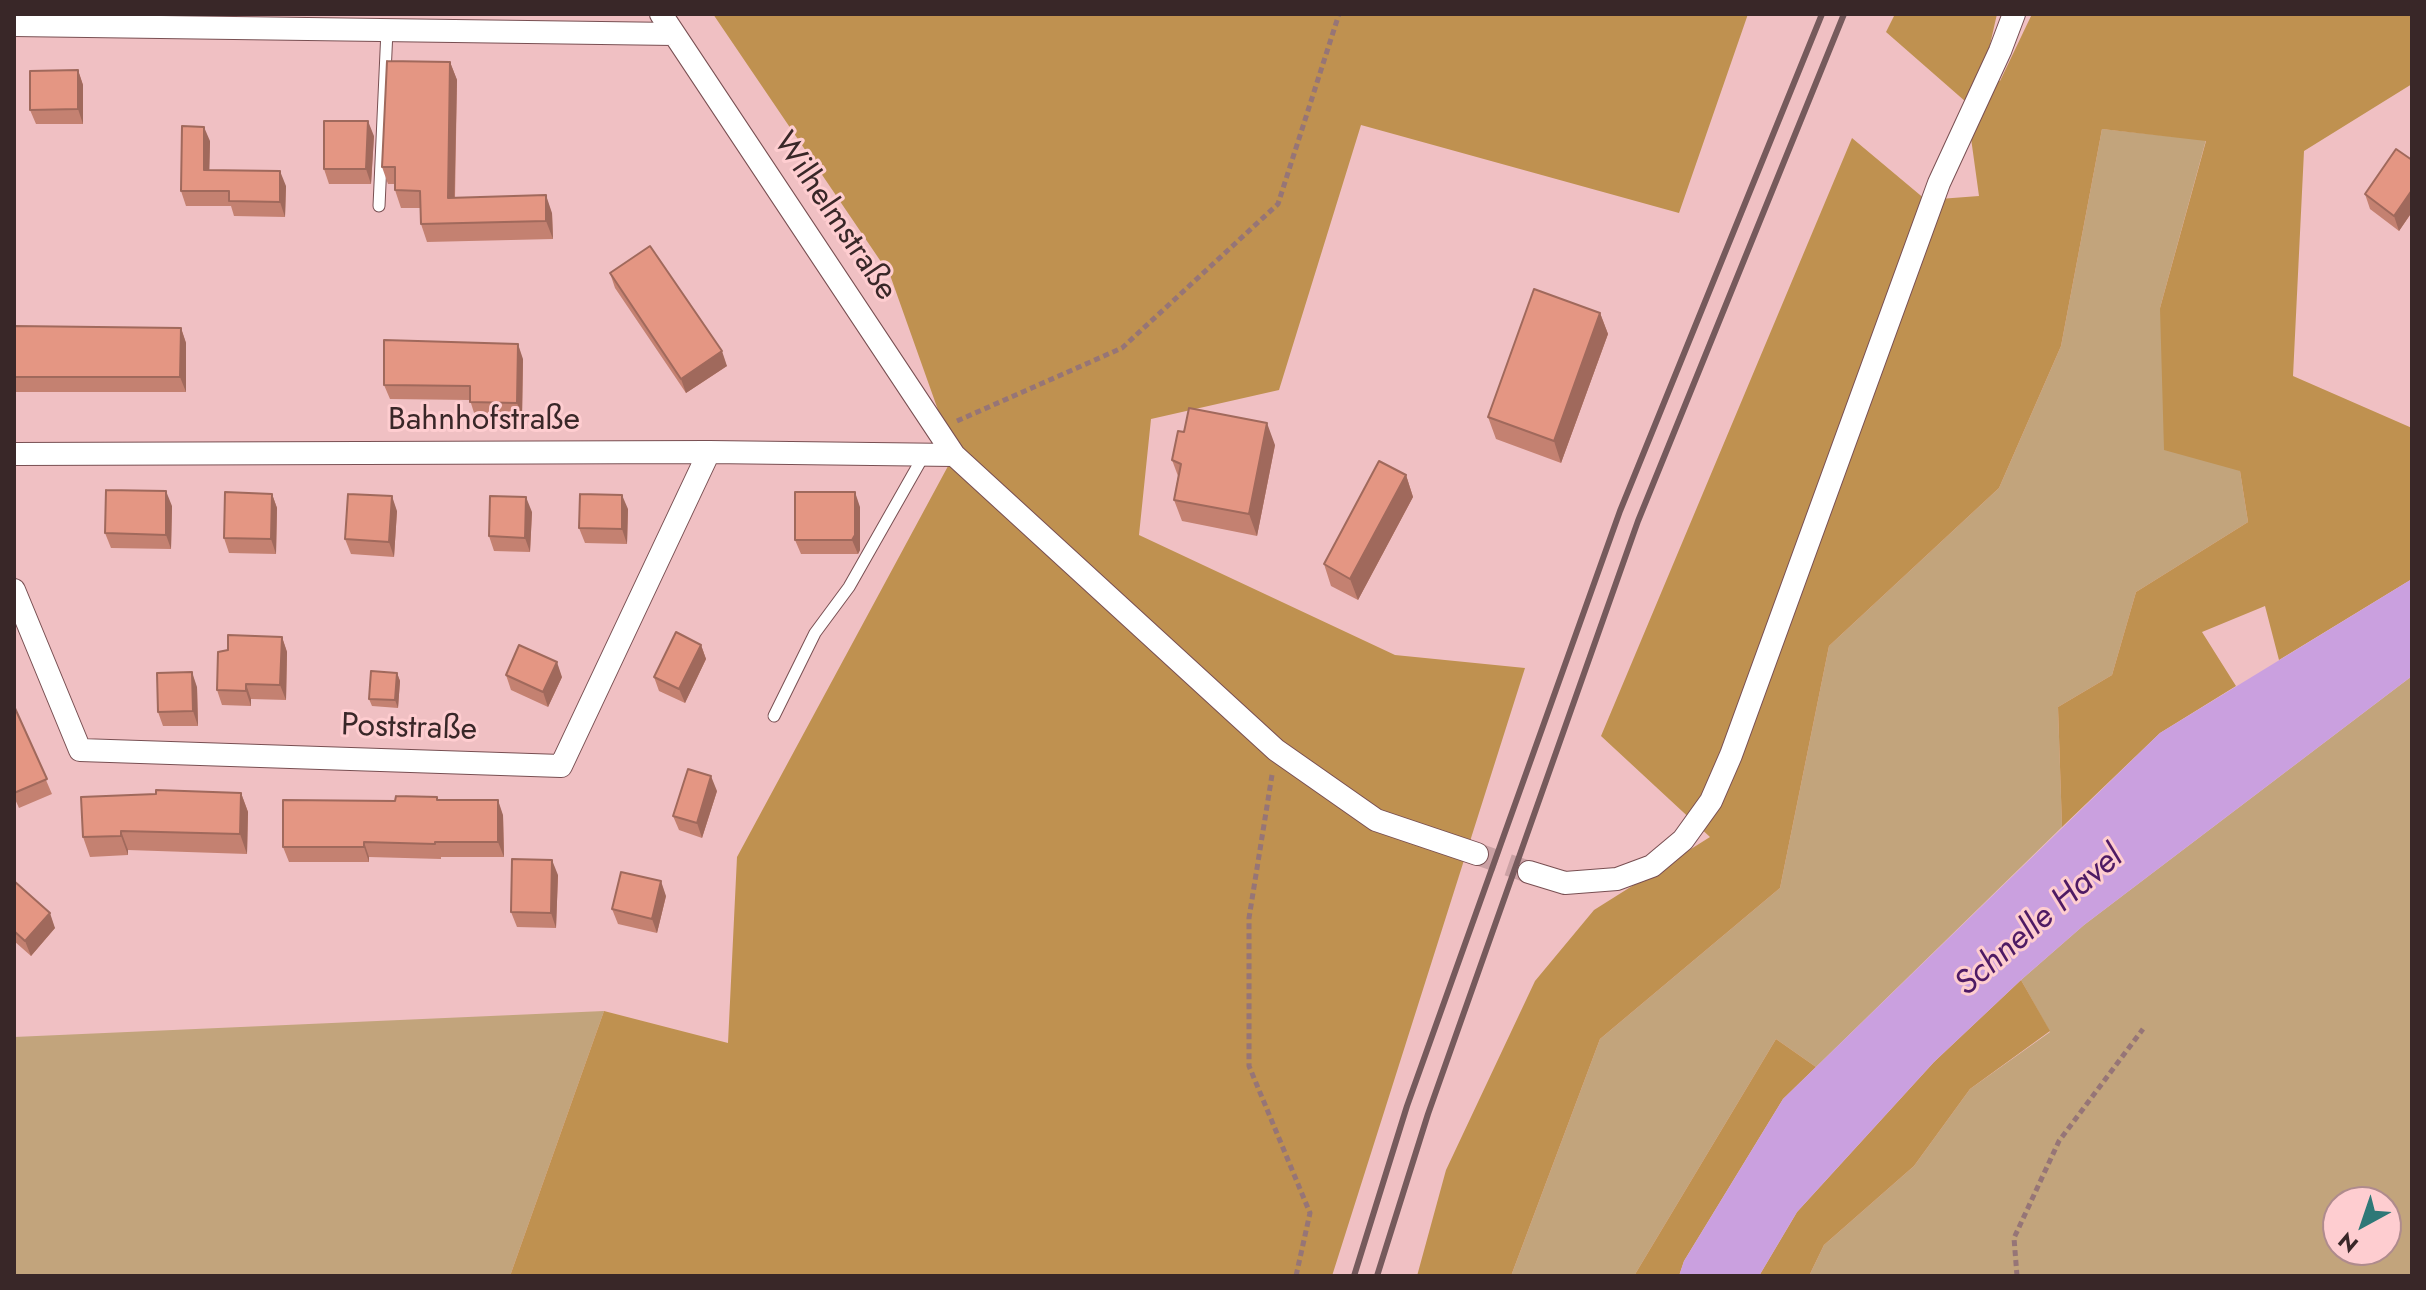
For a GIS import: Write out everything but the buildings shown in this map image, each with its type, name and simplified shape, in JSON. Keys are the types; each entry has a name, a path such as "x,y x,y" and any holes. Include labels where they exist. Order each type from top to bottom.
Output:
{"street":[{"name":"Wilhelmstraße","path":"661,14 954,455 1276,750 1376,820 1477,854"},
{"path":"1529,872 1565,883 1617,879 1652,866 1683,840 1711,801 1731,755 1939,183 2014,14"},
{"path":"14,25 674,34"},
{"name":"Bahnhofstraße","path":"14,454 709,452 954,455"},
{"name":"Poststraße","path":"14,590 80,750 561,766 709,452"}],"lane":[{"path":"379,206 387,30"},
{"path":"774,716 815,633 849,587 924,455"}],"path":[{"path":"937,430 1122,348 1278,204 1339,14"},
{"path":"1276,750 1249,918 1249,1066 1310,1213 1296,1276"},
{"path":"2017,1276 2014,1238 2059,1141 2143,1029"}],"shaded area":[{"path":"713,14 1748,14 1679,213 1361,125 1279,390 1151,419 1139,535 1395,655 1525,668 1332,1276 510,1276 604,1011 728,1043 737,857 954,455 890,275"},
{"path":"1895,14 1997,14 1984,71 2000,81 2032,14 2412,14 2412,84 2304,151 2293,376 2412,428 2412,579 2279,660 2265,606 2202,632 2236,686 2160,733 2062,827 2058,707 2112,675 2136,592 2248,522 2240,471 2164,450 2160,308 2206,141 2102,129 2061,346 1999,488 1829,646 1780,888 1600,1039 1511,1276 1417,1276 1446,1170 1535,981 1594,910 1710,837 1601,736 1852,138 1926,200 1979,196 1966,102 1886,32"},
{"path":"2102,129 2206,140 2160,308 2240,471 2248,522 2136,592 2112,675 2058,707 2062,827 1816,1067 1776,1039 1634,1276 1511,1276 1600,1039 1780,888 1829,646 1999,488 2061,346"},
{"path":"2412,676 2412,1276 1809,1276 1824,1245 1914,1166 1970,1089 2050,1032 2021,980 2084,925"},
{"path":"2021,980 2050,1031 1970,1089 1914,1166 1824,1245 1809,1276 1759,1276 1797,1212 1934,1062"},
{"path":"604,1011 510,1276 14,1276 14,1037"},
{"path":"1776,1039 1816,1067 1783,1099 1684,1261 1679,1276 1634,1276"}],"water":[{"name":"Schnelle Havel","path":"2412,579 2412,676 2084,925 2021,980 1934,1062 1797,1212 1759,1276 1679,1276 1684,1261 1783,1099 2160,733"}],"tunnel":[{"path":"1477,854 1529,872"}],"railway":[{"path":"1354,1276 1407,1106 1620,511 1822,14"},
{"path":"1377,1276 1428,1114 1638,521 1844,14"}]}
